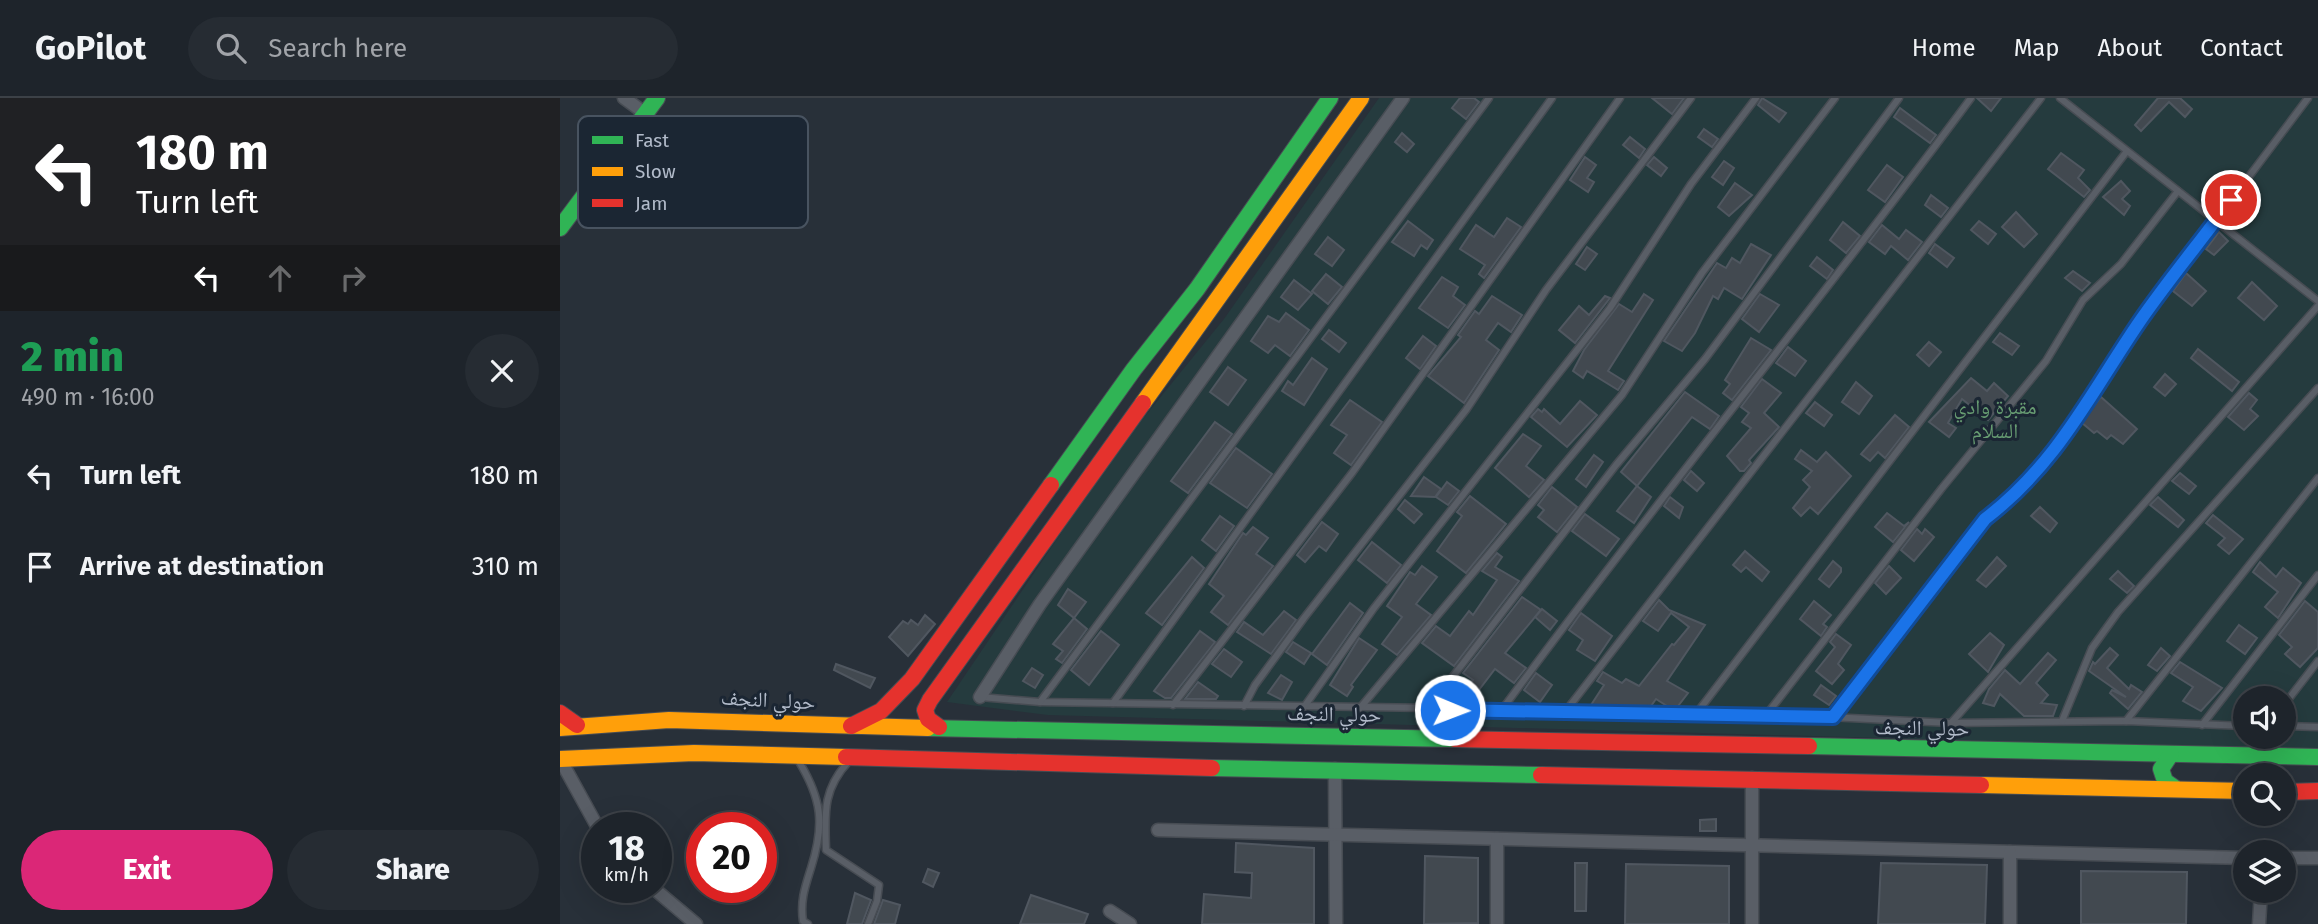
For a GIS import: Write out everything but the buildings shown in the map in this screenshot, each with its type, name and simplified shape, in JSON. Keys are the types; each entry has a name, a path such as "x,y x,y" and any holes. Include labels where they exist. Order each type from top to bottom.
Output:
{"main road":[{"path":"646,114 657,98"},
{"path":"850,726 866,722 880,712 919,670 1134,369 1197,289 1329,98"},
{"path":"939,727 928,719 925,710 930,700 1361,98"},
{"path":"560,228 578,204"},
{"path":"560,713 577,725"},
{"name":"حولي النجف","path":"560,728 625,719 696,717 850,726 2318,757"},
{"path":"560,759 678,753 795,755 2233,790"},
{"path":"2118,754 2131,770 2120,788"},
{"path":"2171,754 2161,769 2165,781 2175,788"},
{"path":"2296,792 2318,791"}],"street":[{"path":"624,98 646,114"},
{"path":"980,697 1040,604 1402,98"},
{"path":"560,759 589,812"},
{"path":"1335,769 1336,924"},
{"path":"1752,778 1752,924"},
{"path":"1158,830 2233,858"},
{"path":"1497,839 1497,924"},
{"path":"2010,852 2010,924"},
{"path":"2296,858 2318,858"},
{"path":"671,903 696,924"},
{"path":"2259,924 2260,903"},
{"path":"1110,911 1130,924"}],"lane":[{"path":"1040,702 1489,98"},
{"path":"1113,704 1552,98"},
{"path":"1173,705 1352,473 1620,98"},
{"path":"1244,706 1304,618 1466,410 1546,290 1691,98"},
{"path":"1304,707 1374,608 1611,308 1691,184 1756,98"},
{"path":"1360,708 1622,395 1702,273 1835,98"},
{"path":"1427,710 1616,465 1705,359 1899,98"},
{"path":"1501,711 1604,570 1866,240 1971,98"},
{"path":"1565,712 2041,98"},
{"path":"2060,98 2318,301"},
{"path":"1833,717 1985,519 2047,463 2142,319 2308,98"},
{"path":"1696,714 2127,151"},
{"path":"1767,714 1942,488 2046,361 2083,300 2121,264 2178,191"},
{"path":"1951,723 2318,306"},
{"path":"2062,721 2092,648 2118,612 2318,388"},
{"path":"2126,721 2318,478"},
{"path":"2202,725 2318,575"},
{"path":"2296,689 2318,661"},
{"path":"980,697 1113,704 1767,714 1951,723 2126,721 2233,726"},
{"path":"2296,726 2318,727"},
{"path":"795,755 812,783 821,816 816,853 800,903 803,921 808,924"},
{"path":"852,758 839,772 825,800 826,850 879,885 877,901 868,924"}],"green space":[{"name":"مقبرة وادي السلام","path":"1379,98 2318,98 2318,750 2282,749 2296,749 2296,686 2233,686 2233,748 1048,715 947,702 1115,453 1224,319"}],"traffic: fast":[{"path":"644,116 657,98"},
{"path":"1051,485 1134,369 1197,289 1330,98"},
{"path":"560,228 578,204"},
{"path":"928,728 1454,739"},
{"path":"1809,746 2318,757"},
{"path":"2171,754 2161,769 2165,781 2175,788"},
{"path":"1212,768 1541,775"}],"traffic: slow":[{"path":"1143,403 1361,98"},
{"path":"560,728 669,720 928,728"},
{"path":"560,759 694,753 846,757"},
{"path":"1981,785 2233,791"}],"traffic: jam":[{"path":"939,727 928,719 925,710 930,700 1143,403"},
{"path":"851,726 881,711 912,679 1051,485"},
{"path":"560,713 577,725"},
{"path":"1454,739 1809,746"},
{"path":"846,757 1212,768"},
{"path":"1541,775 1981,785"},
{"path":"2296,792 2318,791"}],"route":[{"path":"1450,710 1747,713 1833,717 1985,519 2047,463 2142,319 2231,200"}]}
